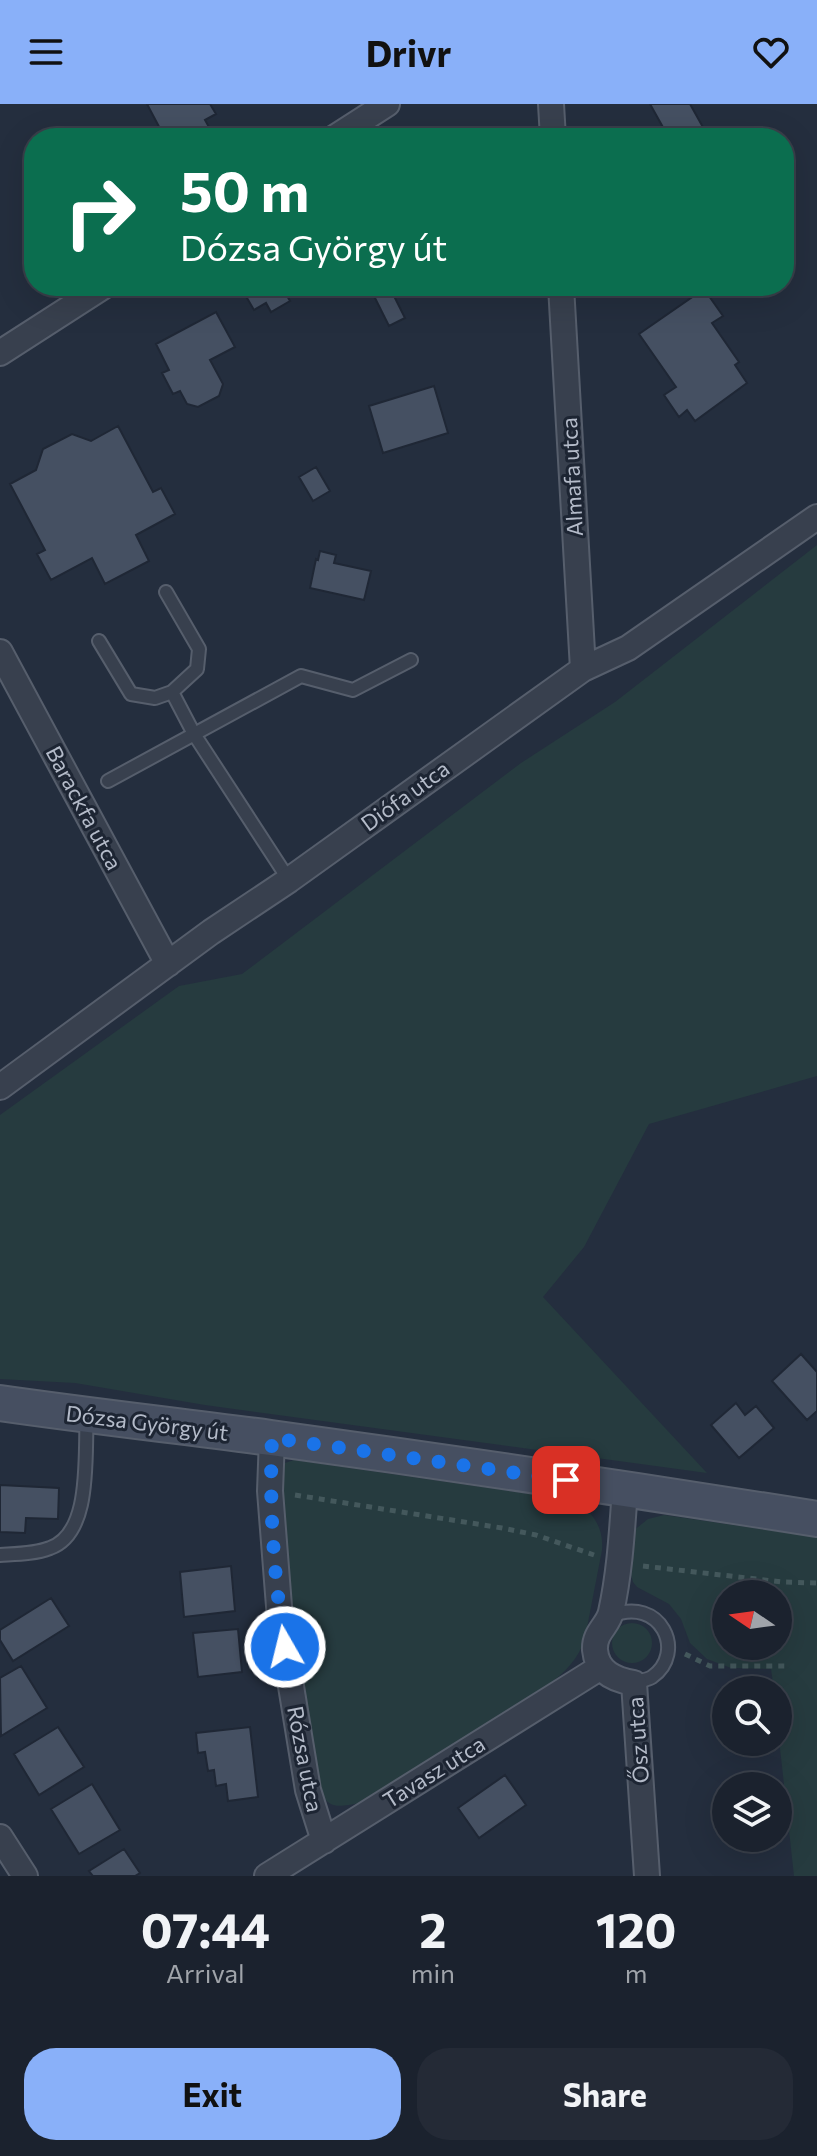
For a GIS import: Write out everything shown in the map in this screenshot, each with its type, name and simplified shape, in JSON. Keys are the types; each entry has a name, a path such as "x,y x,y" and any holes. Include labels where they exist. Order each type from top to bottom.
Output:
{"main road":[{"name":"Dózsa György út","path":"0,1403 272,1438 817,1519"}],"street":[{"path":"350,128 387,104"},
{"path":"551,104 552,128"},
{"path":"0,353 88,296"},
{"name":"Almafa utca","path":"562,296 583,669"},
{"name":"Diófa utca","path":"0,1087 211,932 289,880 583,669 628,648 817,517"},
{"name":"Barackfa utca","path":"0,652 168,964"},
{"name":"Rózsa utca","path":"272,1438 270,1491 280,1619 308,1790 324,1841"},
{"path":"601,1667 595,1650 598,1632 611,1616 625,1489"},
{"name":"Tavasz utca","path":"267,1876 601,1667"},
{"name":"Ősz utca","path":"601,1667 618,1681 634,1683 647,1876"},
{"path":"0,1837 25,1876"}],"lane":[{"path":"99,641 131,694 155,698 172,692 197,669 199,649 166,592"},
{"path":"108,781 301,676 353,690 411,660"},
{"path":"172,692 194,734 289,880"},
{"path":"0,1555 50,1549 65,1541 75,1526 82,1503 87,1416"},
{"path":"611,1616 635,1610 648,1614 660,1624 667,1638 663,1664 652,1677 634,1683"}],"path":[{"path":"270,1491 525,1532 619,1563 791,1583 817,1583"},
{"path":"668,1646 710,1666 785,1666"}],"green space":[{"path":"817,545 817,1076 649,1124 584,1247 543,1297 707,1473 205,1405 75,1383 0,1379 0,1115 179,986 242,974 521,763 615,702"},
{"path":"294,1460 572,1500 591,1514 601,1534 602,1550 585,1638 570,1665 547,1686 361,1803 332,1804 323,1797 314,1780 279,1520 281,1467"},
{"path":"664,1515 817,1537 817,1876 794,1876 792,1772 783,1772 781,1756 792,1756 792,1676 772,1676 771,1669 731,1668 707,1659 690,1643 681,1619 669,1604 633,1582 626,1557 633,1531 648,1519"},
{"path":"632,1623 646,1629 652,1643 646,1657 632,1663 618,1657 612,1643 618,1629"}],"building":[{"path":"147,104 210,104 216,114 205,120 209,128 160,128"},
{"path":"650,104 690,104 703,128 663,128"},
{"path":"246,296 287,296 290,301 271,312 266,303 254,310"},
{"path":"374,296 394,296 405,318 389,326"},
{"path":"694,296 709,296 723,316 712,323 739,362 735,365 747,383 695,421 687,410 679,417 664,395 676,387 639,334"},
{"path":"216,312 235,347 210,360 223,384 219,396 198,407 187,404 180,391 173,394 162,373 169,370 156,344"},
{"path":"434,386 448,433 383,453 369,406"},
{"path":"118,426 153,492 161,488 175,514 136,535 149,561 105,584 92,558 51,580 37,554 45,550 10,484 36,470 43,449 72,434 91,441"},
{"path":"316,467 330,491 313,501 299,477"},
{"path":"320,551 336,555 334,563 371,571 364,600 310,588"},
{"path":"801,1354 817,1372 817,1411 807,1420 772,1381"},
{"path":"736,1403 745,1415 756,1406 774,1428 739,1458 711,1425"},
{"path":"0,1485 59,1488 58,1519 26,1518 25,1533 0,1532"},
{"path":"231,1566 235,1611 184,1617 180,1572"},
{"path":"51,1598 69,1626 13,1661 0,1640 0,1630"},
{"path":"238,1629 242,1672 198,1677 193,1633"},
{"path":"21,1666 47,1708 1,1736 0,1678"},
{"path":"58,1727 84,1767 39,1795 14,1754"},
{"path":"250,1727 258,1797 228,1801 226,1784 216,1786 214,1770 208,1771 205,1752 198,1753 196,1733"},
{"path":"505,1775 526,1805 479,1838 458,1808"},
{"path":"92,1784 120,1830 79,1854 51,1809"},
{"path":"124,1849 140,1873 135,1876 93,1876 89,1871"}],"route":[{"path":"285,1647 270,1491 272,1438 566,1480"}]}
